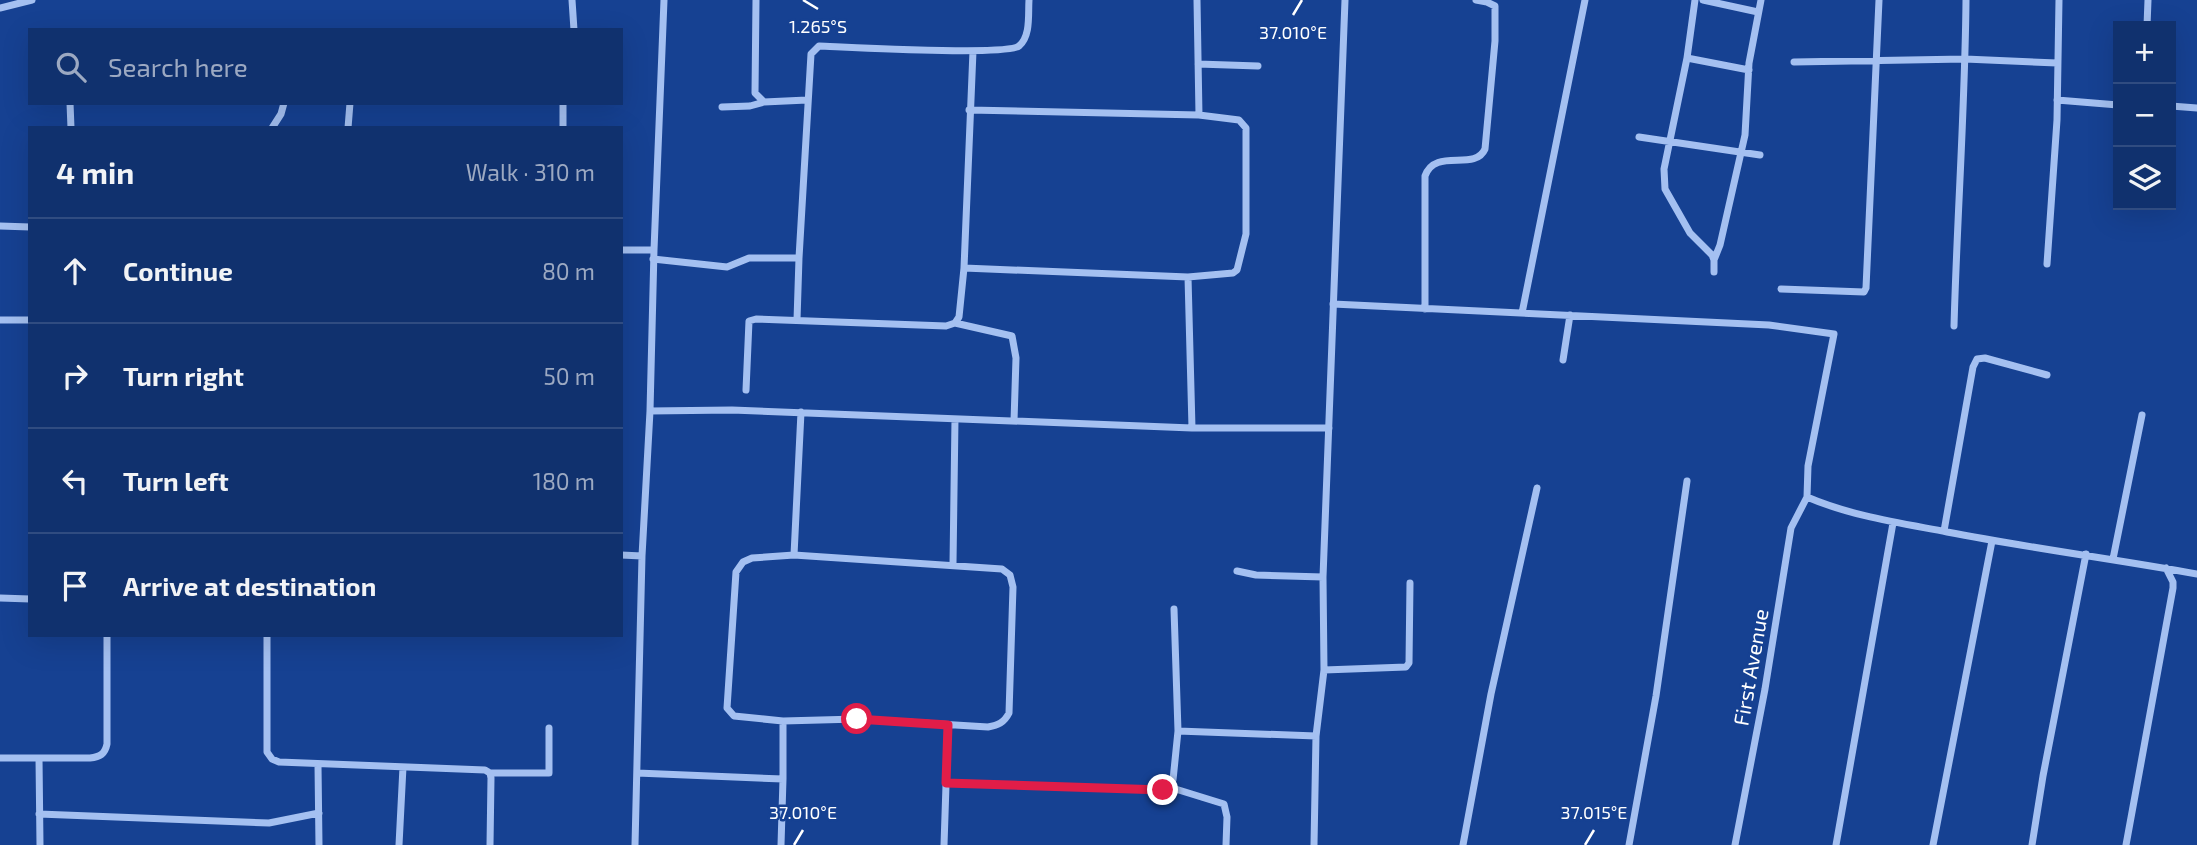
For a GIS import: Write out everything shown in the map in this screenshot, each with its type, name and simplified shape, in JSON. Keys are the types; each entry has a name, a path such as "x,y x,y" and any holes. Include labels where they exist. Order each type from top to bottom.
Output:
{"street":[{"path":"0,8 32,0"},
{"path":"572,0 574,28"},
{"path":"635,845 642,556 650,411 664,0"},
{"path":"756,0 755,93 764,102"},
{"path":"797,320 811,54 819,46 1015,50 1027,35 1030,0"},
{"path":"1197,0 1199,115"},
{"path":"1314,845 1316,736 1324,670 1323,577 1345,0"},
{"path":"1426,309 1425,176 1428,168 1436,162 1477,158 1483,154 1496,3 1476,0"},
{"path":"1522,313 1585,0"},
{"path":"1696,0 1664,169 1665,189 1690,233 1714,260"},
{"path":"1703,0 1758,12"},
{"path":"1714,272 1714,260 1720,245 1745,135 1749,71 1761,0"},
{"path":"1782,289 1864,292 1866,288 1879,0"},
{"path":"1954,326 1965,0"},
{"path":"2047,264 2057,100 2059,0"},
{"path":"2147,21 2148,0"},
{"path":"955,323 959,317 964,268 972,51"},
{"path":"1687,58 1749,71"},
{"path":"1794,62 1965,59 2057,63"},
{"path":"1198,64 1258,66"},
{"path":"722,107 807,100"},
{"path":"2057,100 2113,105"},
{"path":"70,105 71,126"},
{"path":"273,126 283,105"},
{"path":"348,126 350,105"},
{"path":"563,126 564,105"},
{"path":"2176,106 2197,108"},
{"path":"964,268 1188,277 1233,273 1237,270 1246,234 1246,128 1239,120 1199,115 969,110"},
{"path":"1639,137 1760,155"},
{"path":"0,226 28,227"},
{"path":"623,250 727,267 749,258 799,258"},
{"path":"1188,277 1192,428"},
{"path":"1333,304 1769,325 1834,334 1808,466 1807,497 1824,505 1876,516 1893,523 2197,574"},
{"path":"1563,360 1570,315"},
{"path":"0,320 28,320"},
{"path":"746,390 749,321 797,320 909,326 946,326 955,323 1012,336 1016,358 1014,421"},
{"path":"1944,531 1973,367 1977,359 1985,358 2047,375"},
{"path":"650,411 801,412 1192,428 1329,428"},
{"path":"794,555 801,412"},
{"path":"2113,559 2142,415"},
{"path":"953,564 955,419"},
{"path":"1629,845 1656,696 1687,481"},
{"path":"1463,845 1491,694 1537,488"},
{"name":"First Avenue","path":"1735,845 1765,689 1791,528 1807,497"},
{"path":"1836,845 1893,523"},
{"path":"1933,845 1992,541"},
{"path":"2032,845 2086,554"},
{"path":"623,555 642,556"},
{"path":"794,555 953,564 1002,569 1010,575 1013,587 1009,713 1006,720 998,726 857,719 783,721 734,716 727,708 736,572 743,562 752,558 794,555"},
{"path":"2126,845 2173,588 2166,568"},
{"path":"1237,571 1256,575 1323,577"},
{"path":"1324,670 1406,667 1409,663 1410,583"},
{"path":"0,598 28,598"},
{"path":"946,783 1163,790 1169,786 1173,780 1178,731 1174,610"},
{"path":"0,758 90,758 99,757 106,752 107,637"},
{"path":"267,637 267,752 272,759 279,762 485,770 490,773 549,773 549,728"},
{"path":"781,845 783,721"},
{"path":"944,845 948,725"},
{"path":"1178,731 1316,736"},
{"path":"39,758 40,845"},
{"path":"318,765 319,845"},
{"path":"399,845 403,767"},
{"path":"638,772 783,779"},
{"path":"490,773 490,845"},
{"path":"1169,786 1224,804 1227,817 1226,845"},
{"path":"39,814 269,823 319,813"}],"route":[{"path":"857,719 948,725 946,783 1163,790"}]}
